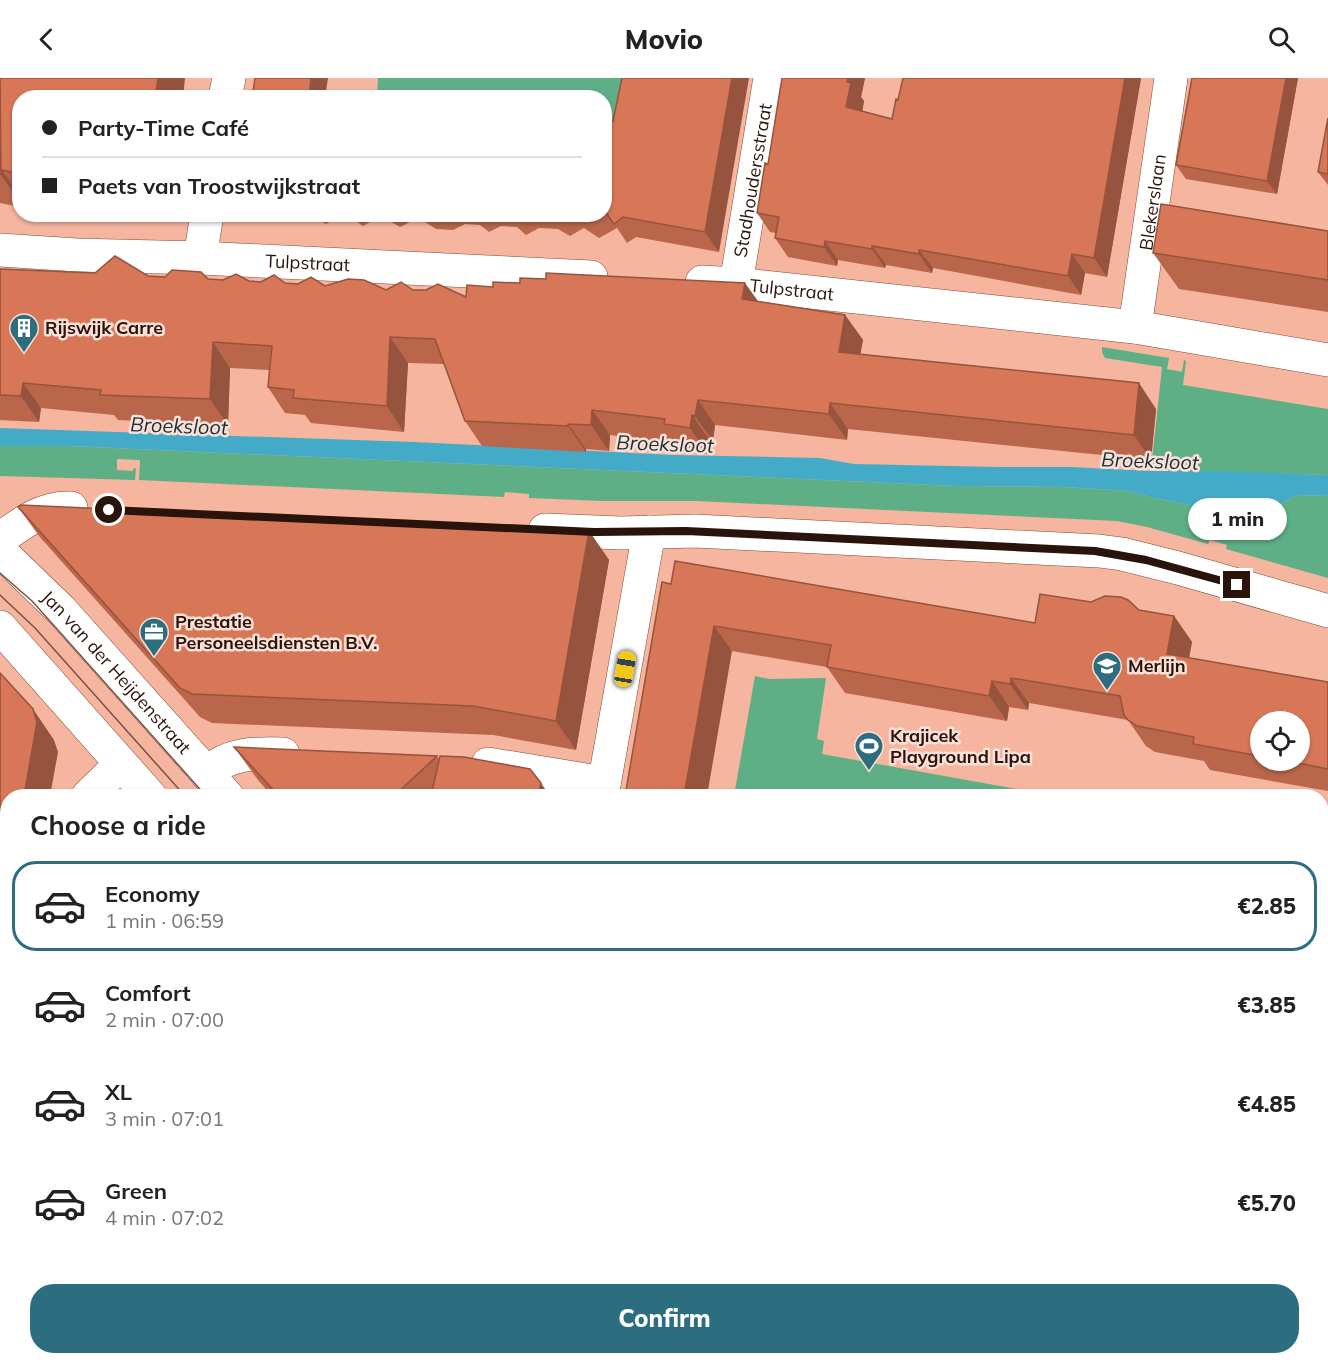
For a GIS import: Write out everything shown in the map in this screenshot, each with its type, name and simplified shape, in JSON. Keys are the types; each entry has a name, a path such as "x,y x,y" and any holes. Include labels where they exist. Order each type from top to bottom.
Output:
{"street":[{"name":"Stadhoudersstraat","path":"736,284 770,78"},
{"name":"Blekerslaan","path":"1135,327 1171,78"},
{"path":"200,258 206,222"},
{"name":"Tulpstraat","path":"0,250 621,278"},
{"name":"Tulpstraat","path":"667,281 736,284 1135,327 1328,360"},
{"path":"0,539 30,518 47,511 62,508 98,509"},
{"path":"512,528 686,531 1099,551 1122,554 1179,568 1328,611"},
{"path":"603,789 649,532"},
{"name":"Jan van der Heijdenstraat","path":"0,551 61,610 217,785"},
{"path":"0,627 144,789"},
{"path":"217,785 227,759 244,754 311,755"},
{"path":"459,762 504,765 599,789"},
{"path":"95,789 121,764"}],"green space":[{"path":"378,78 639,78 612,126 612,90 377,90"},
{"path":"1102,347 1169,358 1167,369 1182,372 1184,360 1186,361 1183,385 1328,409 1328,475 1151,470 1162,367 1105,358"},
{"path":"0,446 69,446 957,486 1064,487 1129,491 1242,515 1263,513 1297,495 1328,496 1328,578 1226,549 1227,545 1210,540 1208,544 1117,521 697,501 529,498 529,494 505,492 504,497 139,480 140,460 117,459 117,470 133,471 136,468 135,480 0,476"},
{"path":"755,676 769,679 826,678 817,739 824,741 822,754 1016,789 735,789"}],"water":[{"path":"0,428 414,442 672,455 820,458 854,464 1071,467 1328,475 1328,496 1297,495 1263,513 1242,515 1129,491 1064,487 957,486 69,446 0,446"}],"building":[{"path":"0,78 158,78 156,90 12,90 12,172 2,170 1,175"},
{"path":"255,78 311,78 310,90 253,90"},
{"path":"622,78 732,78 705,232 623,217 614,224 612,221 613,121"},
{"path":"782,78 848,78 847,82 851,83 846,107 892,119 903,78 1125,78 1094,258 1072,254 1068,276 919,250 919,254 825,241 824,247 775,238 779,217 757,213 765,163 768,164"},
{"path":"1192,78 1286,78 1267,181 1176,165"},
{"path":"1328,118 1328,174 1318,172"},
{"path":"1161,204 1328,231 1328,280 1153,253"},
{"path":"115,256 148,276 165,277 172,270 201,272 208,279 223,280 236,274 249,281 261,282 274,275 285,283 298,284 311,277 325,286 348,279 364,280 386,290 401,282 413,290 426,290 438,284 466,297 467,285 493,287 493,282 520,283 520,278 546,279 546,273 745,283 742,299 845,315 839,352 1139,383 1134,435 830,403 829,414 698,400 690,428 664,424 665,419 592,410 591,425 465,421 435,339 390,337 387,406 293,398 294,390 268,387 272,346 213,342 210,399 100,395 101,390 23,383 21,396 0,395 0,269 95,273"},
{"path":"21,505 589,531 556,721 473,706 192,694 180,688 18,507"},
{"path":"675,561 1035,623 1040,594 1091,602 1105,596 1121,597 1139,610 1174,616 1167,654 1328,682 1328,769 1310,765 1310,711 1250,711 1250,754 1193,744 1194,737 1137,726 1124,715 1120,696 1011,678 1010,684 992,681 989,696 827,667 831,645 714,626 685,789 626,789 662,582 671,584"},
{"path":"0,673 33,709 37,722 25,789 0,789"},
{"path":"234,747 437,756 402,789 273,789"},
{"path":"440,756 464,757 530,769 541,783 540,789 433,789"}],"tram line":[{"path":"0,573 32,601 200,789"},
{"path":"0,595 35,628 179,789"}],"place":[{"name":"Rijswijk Carre","path":"24,354"},
{"name":"Prestatie Personeelsdiensten B.V.","path":"154,658"},
{"name":"Merlijn","path":"1107,692"},
{"name":"Krajicek Playground Lipa","path":"869,772"}],"route":[{"path":"109,510 594,532 686,531 1095,551 1122,554 1237,585"}],"water label":[{"name":"Broeksloot","path":"179,426"},
{"name":"Broeksloot","path":"665,444"},
{"name":"Broeksloot","path":"1150,461"}]}
